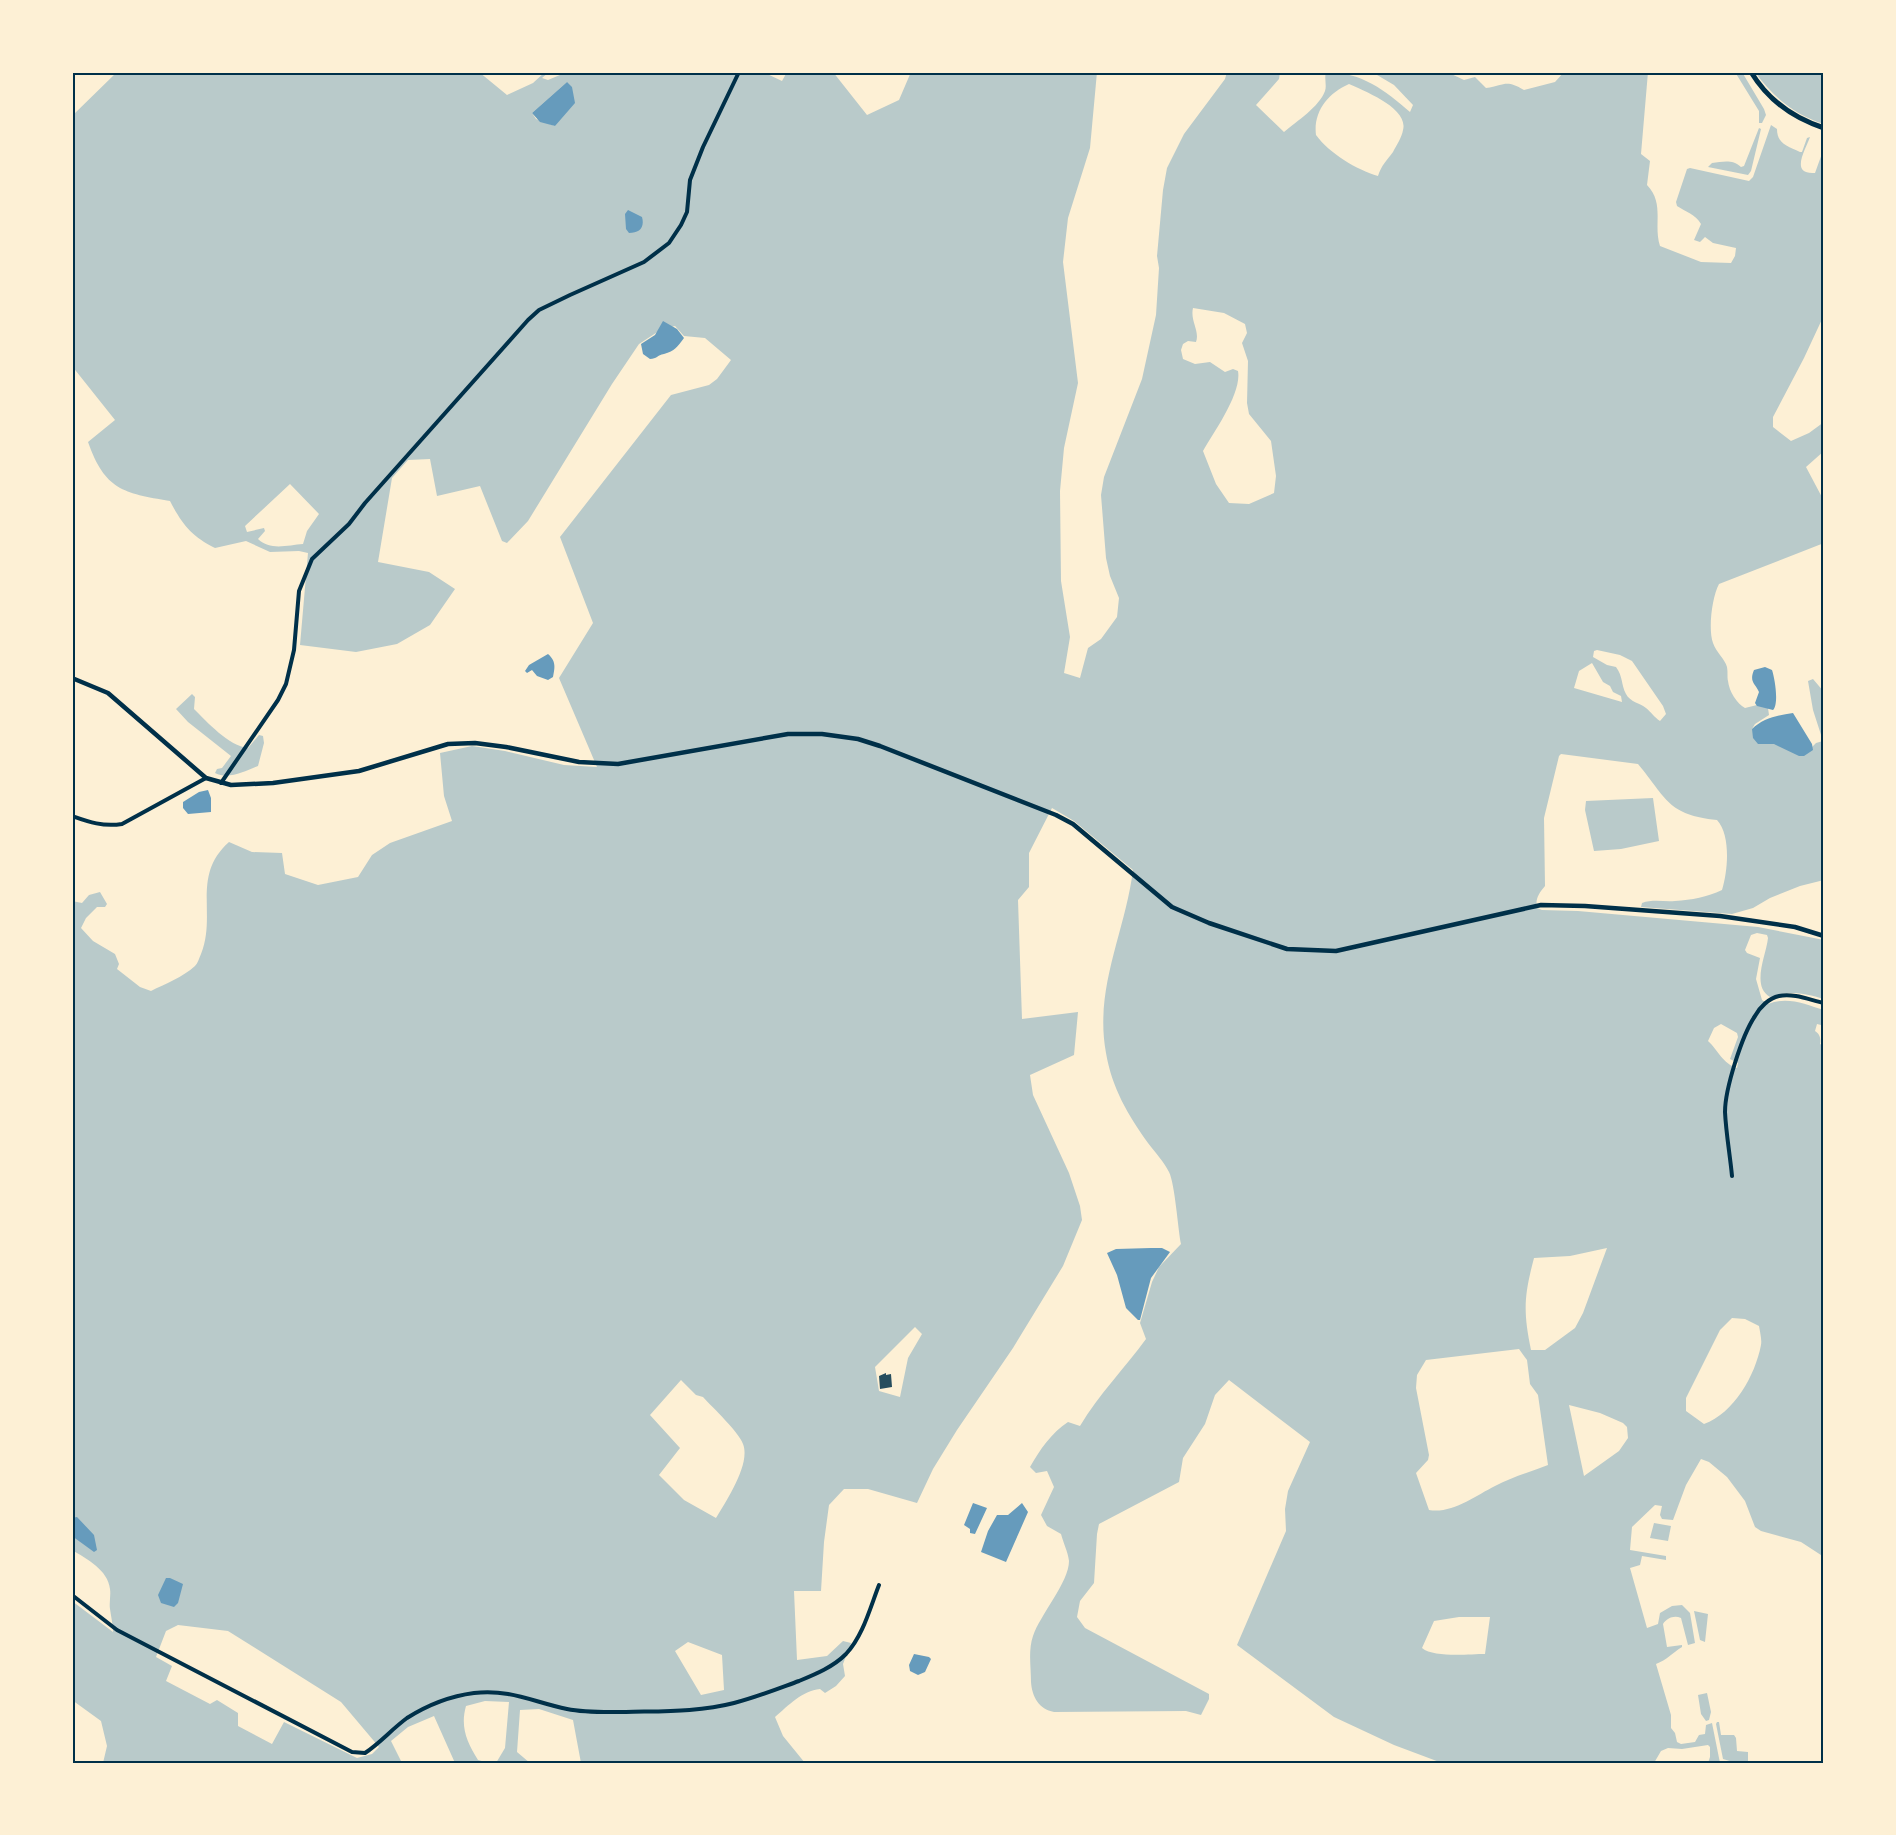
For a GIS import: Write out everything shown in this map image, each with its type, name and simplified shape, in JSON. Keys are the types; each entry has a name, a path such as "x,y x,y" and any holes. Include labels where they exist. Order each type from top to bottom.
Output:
{"main road":[{"path":"1751,72 1761,87 1778,104 1800,119 1824,128"}],"street":[{"path":"221,783 278,700 286,684 294,650 299,591 312,559 349,524 365,503 539,310 644,262 669,243 687,212 690,180 739,72"},
{"path":"72,678 108,693 206,777 221,783 244,785 359,771 448,744 475,743 579,762 618,764 788,734 822,734 858,739 1056,814 1073,824 1172,907 1209,923 1287,949 1336,951 1541,905 1720,916 1795,927 1824,936"},
{"path":"72,816 95,824 109,826 122,824 206,777"},
{"path":"1732,1176 1725,1111 1727,1094 1737,1059 1754,1016 1767,1002 1780,996 1794,996 1824,1003"},
{"path":"72,1595 117,1630 359,1754 365,1753 406,1719 424,1709 441,1701 473,1693 498,1692 520,1695 568,1710 600,1712 705,1708 765,1694 821,1671 845,1655 859,1636 879,1585"}],"shaded area":[{"path":"117,72 479,72 507,95 533,83 545,72 549,72 542,78 548,80 567,72 763,72 782,81 787,72 833,72 867,115 899,100 911,72 1097,72 1090,148 1068,218 1063,262 1078,383 1064,448 1060,491 1061,581 1070,637 1064,673 1080,678 1088,648 1101,639 1117,617 1119,598 1106,558 1101,495 1104,477 1142,379 1156,315 1159,268 1157,256 1167,168 1184,134 1225,79 1227,72 1280,72 1279,79 1256,105 1284,132 1318,103 1326,89 1326,72 1350,75 1372,84 1410,112 1413,105 1394,85 1372,72 1447,72 1464,80 1475,77 1486,88 1509,84 1524,90 1555,82 1564,72 1648,72 1641,154 1650,161 1647,185 1656,199 1660,246 1701,262 1731,263 1736,248 1713,243 1705,237 1700,242 1694,240 1701,224 1693,215 1677,206 1676,202 1687,169 1749,181 1753,177 1771,125 1777,129 1781,141 1800,152 1807,138 1810,137 1801,160 1801,166 1807,173 1815,173 1824,148 1824,315 1773,417 1773,427 1791,441 1809,433 1824,422 1824,451 1806,467 1824,501 1824,543 1719,584 1713,605 1711,630 1714,646 1726,664 1729,685 1736,700 1745,708 1757,705 1768,708 1769,715 1755,724 1752,729 1809,750 1816,743 1823,741 1813,710 1808,681 1813,679 1824,692 1824,880 1800,886 1770,898 1753,908 1732,914 1641,907 1642,903 1646,902 1693,899 1722,890 1727,854 1725,835 1721,827 1717,820 1688,814 1670,803 1638,764 1561,754 1544,818 1545,886 1537,902 1537,908 1542,910 1578,911 1758,927 1824,940 1824,999 1797,993 1770,997 1764,992 1760,978 1767,935 1757,933 1751,935 1745,950 1760,958 1756,979 1762,1000 1768,1004 1782,1001 1796,1002 1824,1010 1821,1025 1817,1024 1815,1031 1820,1037 1820,1044 1824,1046 1824,1557 1801,1542 1761,1531 1755,1527 1745,1501 1727,1477 1709,1462 1701,1459 1686,1485 1673,1520 1662,1519 1660,1515 1662,1506 1655,1505 1632,1527 1630,1550 1666,1556 1666,1560 1642,1556 1640,1565 1630,1568 1647,1628 1658,1624 1660,1613 1672,1606 1682,1605 1690,1613 1695,1643 1688,1645 1681,1618 1669,1619 1663,1624 1667,1647 1682,1645 1682,1647 1656,1664 1671,1715 1671,1728 1677,1742 1681,1744 1695,1742 1699,1735 1705,1734 1706,1725 1712,1723 1720,1763 1708,1763 1710,1747 1708,1745 1682,1749 1668,1748 1661,1751 1654,1763 1442,1763 1394,1745 1334,1717 1237,1645 1286,1531 1285,1509 1288,1491 1310,1442 1229,1380 1215,1395 1205,1424 1183,1458 1179,1482 1099,1524 1094,1583 1080,1601 1077,1617 1085,1628 1209,1694 1201,1715 1186,1711 1054,1712 1037,1702 1031,1682 1031,1642 1064,1579 1069,1561 1061,1534 1047,1526 1041,1515 1054,1487 1047,1471 1036,1473 1030,1467 1046,1442 1062,1426 1068,1422 1080,1426 1095,1403 1146,1339 1140,1323 1152,1282 1159,1267 1181,1244 1175,1196 1169,1172 1141,1133 1122,1101 1112,1078 1106,1053 1103,1029 1107,983 1133,870 1074,821 1052,808 1029,853 1029,887 1018,900 1022,1019 1078,1012 1074,1055 1030,1075 1033,1095 1069,1173 1080,1206 1082,1220 1063,1266 1013,1348 957,1430 933,1469 917,1503 868,1489 844,1489 829,1505 821,1591 794,1591 797,1660 827,1656 843,1641 851,1643 843,1664 845,1676 836,1686 825,1693 820,1689 807,1693 775,1717 783,1736 805,1763 581,1763 573,1720 539,1709 520,1710 517,1752 530,1763 496,1763 505,1748 509,1702 485,1701 466,1706 464,1728 478,1760 489,1763 455,1763 434,1716 408,1727 391,1741 402,1763 103,1763 107,1746 101,1721 72,1700 72,1601 113,1632 110,1592 105,1576 96,1566 72,1550 72,901 82,903 89,895 100,892 107,904 105,907 97,907 86,918 81,928 93,941 115,954 119,964 117,969 140,987 151,991 179,977 197,963 205,939 208,882 211,868 229,842 252,852 282,853 285,874 318,885 358,877 372,855 390,843 452,821 444,796 440,753 472,746 564,765 597,767 559,678 593,623 560,537 671,395 709,385 717,379 731,360 705,338 684,336 675,326 662,329 639,344 528,521 507,543 502,541 480,486 437,496 430,459 408,460 392,478 378,562 429,572 455,589 430,625 397,644 356,652 300,645 308,553 270,552 246,541 215,548 188,529 170,501 140,495 118,486 109,480 94,458 88,442 115,420 72,366 74,300 72,282 72,116","holes":["567,82 555,126 536,119 532,113","1349,84 1384,101 1399,115 1403,122 1401,136 1378,176 1361,170 1344,160 1316,135 1317,119 1329,98","1193,308 1224,313 1245,324 1247,333 1242,343 1248,361 1249,414 1271,441 1276,476 1274,493 1249,504 1229,503 1216,484 1203,451 1232,401 1238,371 1233,369 1225,372 1210,362 1195,364 1183,359 1181,350 1183,344 1188,341 1196,342","290,484 319,514 307,531 303,544 274,546 263,543 258,539 265,531 264,528 247,532 245,526","1594,651 1620,655 1632,661 1663,706 1666,714 1660,721 1646,708 1628,697 1618,670 1616,667 1593,657","1592,663 1603,682 1621,696 1622,702 1574,688 1579,671","1721,1024 1737,1033 1738,1037 1730,1059 1738,1063 1737,1068 1724,1060 1708,1041 1714,1028","1607,1248 1583,1313 1575,1328 1545,1350 1531,1350 1528,1336 1526,1304 1534,1258 1570,1256","1732,1318 1745,1319 1759,1326 1761,1343 1758,1357 1748,1381 1734,1402 1715,1419 1704,1424 1686,1411 1686,1398 1720,1330","915,1327 922,1334 908,1358 900,1397 879,1391 875,1367","1519,1349 1527,1360 1530,1384 1538,1395 1548,1465 1514,1477 1455,1507 1438,1511 1429,1510 1416,1473 1428,1460 1429,1455 1416,1388 1417,1375 1426,1360","681,1380 696,1395 703,1397 741,1439 745,1452 744,1462 716,1518 684,1500 659,1475 680,1448 650,1415","1569,1405 1600,1413 1623,1423 1627,1427 1628,1438 1619,1451 1584,1476","1459,1617 1490,1617 1485,1654 1452,1655 1422,1648 1434,1621","178,1625 228,1631 341,1702 379,1747 372,1754 357,1758 284,1722 272,1744 238,1726 238,1713 217,1700 210,1704 166,1681 172,1666 156,1657 166,1631","688,1642 722,1655 724,1690 701,1695 675,1651"]},
{"path":"1735,72 1742,72 1764,109 1766,115 1762,123 1759,123 1759,111"},
{"path":"1755,72 1824,72 1824,124 1804,116 1785,104"},
{"path":"1759,128 1761,129 1748,175 1708,167 1712,163 1724,162 1744,166"},
{"path":"192,694 195,697 194,709 233,743 248,748 259,735 263,736 264,743 258,766 226,776 215,773 231,756 188,722 176,709"},
{"path":"1653,798 1659,841 1621,849 1594,851 1585,810 1586,801"},
{"path":"1654,1523 1671,1526 1668,1541 1650,1538"},
{"path":"1694,1611 1708,1614 1705,1642 1700,1640"},
{"path":"1707,1693 1711,1712 1709,1720 1706,1721 1701,1714 1698,1695"},
{"path":"1717,1722 1719,1722 1721,1735 1734,1735 1737,1751 1748,1752 1748,1762 1723,1759"}],"water":[{"path":"567,82 572,87 575,103 555,126 540,122 532,113"},
{"path":"628,210 642,217 642,227 636,232 629,233 626,229 625,214"},
{"path":"663,321 677,329 684,338 673,350 650,359 643,354 641,344 655,335"},
{"path":"548,654 554,664 553,677 548,680 537,676 532,670 527,673 525,671 529,665"},
{"path":"1765,667 1772,670 1774,679 1776,697 1773,710 1757,706 1755,703 1759,692 1752,677 1754,670"},
{"path":"1793,713 1812,744 1813,750 1804,756 1799,756 1774,744 1758,744 1753,738 1752,729 1761,722"},
{"path":"208,790 211,798 211,812 188,814 183,808 183,802 199,792"},
{"path":"1162,1248 1170,1252 1151,1278 1140,1320 1138,1320 1126,1308 1117,1275 1107,1253 1116,1249"},
{"path":"973,1503 987,1508 975,1534 970,1533 970,1529 964,1525"},
{"path":"1022,1503 1028,1512 1006,1562 981,1552 988,1531 997,1515 1008,1515"},
{"path":"77,1517 94,1535 97,1550 94,1552 72,1536 72,1518"},
{"path":"166,1578 183,1584 178,1603 174,1607 161,1603 158,1595"},
{"path":"914,1654 931,1659 925,1672 918,1675 910,1671 909,1665"}],"building":[{"path":"886,1373 886,1375 891,1374 892,1387 880,1389 879,1376"}]}
